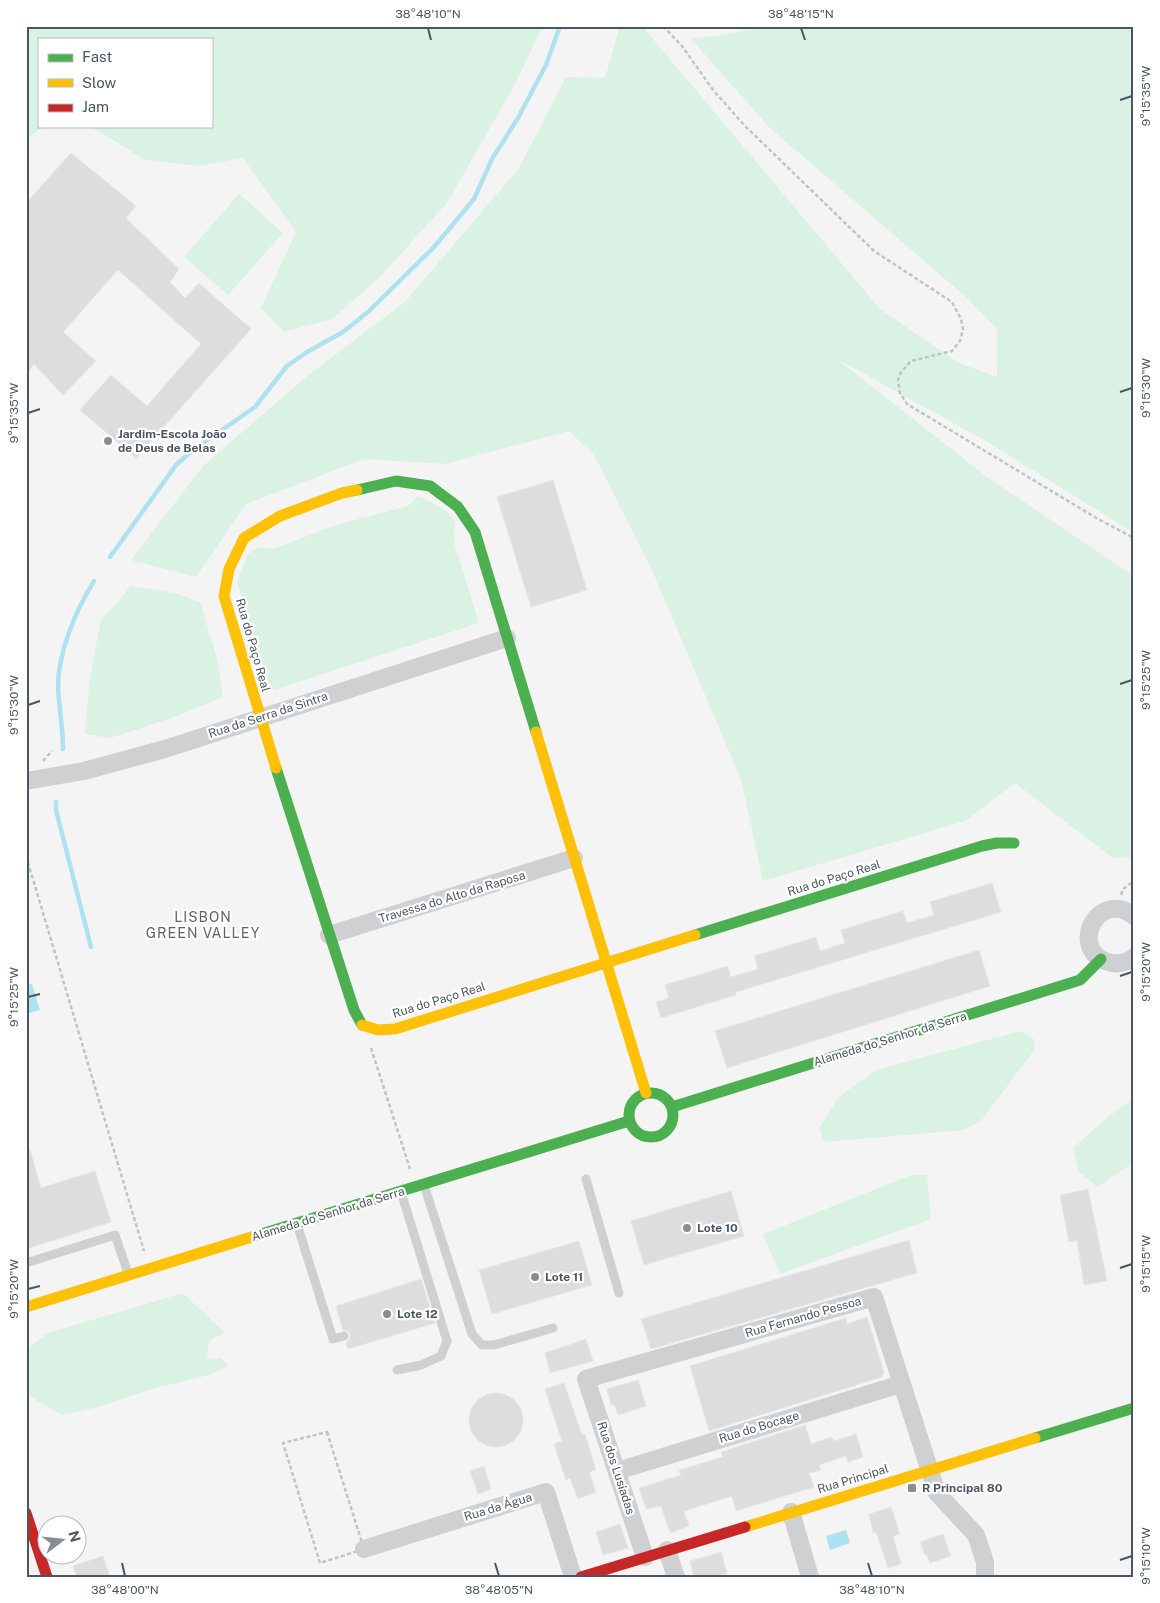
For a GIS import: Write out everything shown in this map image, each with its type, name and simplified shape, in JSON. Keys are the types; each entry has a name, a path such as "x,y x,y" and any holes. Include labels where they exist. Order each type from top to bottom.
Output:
{"street":[{"name":"Rua do Paço Real","path":"646,1092 606,963 475,532 458,507 430,486 396,481 342,493 280,516 244,538 229,568 224,596 260,718 329,935 354,1010 361,1025 378,1030 395,1028 606,963 982,846 997,843 1014,843"},
{"name":"Rua da Serra da Sintra","path":"26,781 84,771 165,749 507,638"},
{"name":"Travessa do Alto da Raposa","path":"329,935 574,858"},
{"path":"1134,916 1128,911 1117,908 1106,910 1097,916 1091,924 1088,934 1089,944 1094,953 1101,959 1111,964 1123,963 1134,957"},
{"name":"Alameda do Senhor da Serra","path":"672,1108 1080,980 1101,959"},
{"path":"646,1092 662,1095 668,1100 672,1108 671,1125 665,1132 657,1136 640,1135 633,1129 629,1121 628,1112 631,1103 637,1096 646,1092"},
{"name":"Alameda do Senhor da Serra","path":"26,1307 629,1121"},
{"name":"Rua Fernando Pessoa","path":"586,1379 874,1297 938,1493 976,1535 985,1562 985,1577"},
{"name":"Rua dos Lusíadas","path":"586,1379 645,1557"},
{"name":"Rua do Bocage","path":"617,1471 901,1384"},
{"name":"Rua Principal","path":"580,1577 1134,1408"},
{"name":"Rua da Água","path":"364,1549 546,1492 573,1577"},
{"path":"791,1512 810,1577"},
{"path":"26,1513 47,1577"},
{"path":"667,1550 676,1577"}],"lane":[{"path":"586,1180 619,1293"},
{"path":"420,1186 467,1304 472,1334 482,1345 494,1345 553,1328"},
{"path":"397,1370 421,1365 441,1356 448,1341 401,1192"},
{"path":"297,1224 333,1339 344,1336"},
{"path":"29,1262 116,1235 129,1276"}],"path":[{"path":"663,26 682,46 713,90 745,126 874,251 952,302 961,319 963,329 960,341 952,350 911,361 900,372 898,380 900,393 907,404 1098,519 1134,538"},
{"path":"26,856 150,1270"},
{"path":"368,1027 372,1052 420,1186"},
{"path":"328,1432 364,1549 320,1563 283,1443 328,1432"}],"green space":[{"path":"26,26 543,26 514,86 447,203 378,279 332,319 284,332 261,308 296,232 243,158 198,166 145,160 91,128 212,128 212,38 38,38 38,128 43,128 26,138"},
{"path":"642,26 880,309 959,363 997,377 997,329 966,297 771,129 691,39 735,33 763,26 1134,26 1134,533 986,441 837,359 987,477 1134,576 1134,857 1113,858 1015,783 965,821 763,881 741,779 651,568 594,455 569,431 445,464 364,459 246,504 196,577 131,560 203,466 307,376 405,302 519,168 566,77 605,78 619,29"},
{"path":"239,194 283,233 228,295 184,257"},
{"path":"418,496 441,507 455,520 454,542 479,623 271,691 237,582 247,555 259,547 273,549 336,525 408,506"},
{"path":"130,586 175,593 200,602 217,659 223,697 172,718 110,738 85,734 89,685 101,619 120,600"},
{"path":"1021,1031 1034,1039 1035,1049 981,1121 964,1130 824,1142 819,1128 840,1096 876,1070"},
{"path":"1134,1098 1134,1162 1098,1187 1079,1172 1073,1148 1105,1119"},
{"path":"911,1175 927,1175 931,1219 780,1274 763,1234"},
{"path":"183,1293 225,1333 209,1340 207,1359 221,1358 228,1366 209,1375 148,1390 98,1407 62,1415 31,1397 26,1387 26,1356 31,1346 48,1333"}],"water":[{"path":"32,984 40,1010 26,1014 26,985"},
{"path":"846,1530 850,1543 830,1550 826,1536"}],"building":[{"path":"71,153 136,206 126,218 179,269 170,282 185,298 199,283 251,329 136,458 80,410 111,375 147,406 201,344 118,270 63,332 96,361 63,395 34,364 26,374 26,203"},
{"path":"553,480 587,590 531,607 497,497"},
{"path":"992,883 1001,912 736,992 736,995 661,1018 656,1002 669,998 665,985 728,966 731,977 758,969 754,956 816,937 820,951 845,943 841,930 903,911 907,923 934,915 930,902"},
{"path":"979,950 990,986 727,1068 715,1031"},
{"path":"30,1150 41,1188 95,1171 111,1222 26,1249 26,1151"},
{"path":"1088,1189 1107,1281 1084,1285 1077,1240 1069,1242 1060,1195"},
{"name":"Lote 10","path":"731,1191 744,1236 644,1265 631,1221"},
{"path":"909,1240 917,1273 651,1349 641,1319"},
{"name":"Lote 11","path":"579,1241 592,1285 492,1314 479,1270"},
{"name":"Lote 12","path":"421,1279 435,1323 348,1349 346,1342 349,1340 350,1335 348,1331 343,1330 336,1306"},
{"path":"867,1317 884,1372 882,1377 709,1431 690,1366 846,1318 847,1324"},
{"path":"586,1339 593,1361 550,1373 545,1353"},
{"path":"638,1380 646,1406 618,1415 614,1404 611,1405 607,1389"},
{"path":"564,1383 582,1435 585,1434 596,1470 589,1472 596,1492 578,1499 570,1478 566,1480 554,1444 562,1441 545,1389"},
{"path":"496,1393 506,1395 515,1401 521,1410 523,1420 521,1430 515,1439 506,1445 496,1447 486,1445 477,1439 471,1430 469,1420 471,1410 477,1401 486,1395"},
{"path":"805,1425 811,1444 832,1437 834,1441 856,1434 863,1457 848,1462 846,1456 819,1465 821,1470 809,1473 814,1487 736,1511 732,1496 684,1511 689,1526 670,1533 661,1506 646,1509 639,1488 681,1475 679,1470 723,1457 721,1452"},
{"path":"484,1466 491,1489 478,1494 470,1471"},
{"path":"891,1507 900,1534 893,1536 901,1564 888,1568 876,1532 873,1533 869,1514"},
{"path":"620,1524 628,1548 603,1555 596,1532"},
{"path":"943,1534 951,1556 930,1563 920,1542"},
{"path":"721,1552 727,1573 715,1577 694,1577 690,1561"},
{"path":"103,1556 110,1577 77,1577 73,1566 88,1566 88,1561"}],"waterway":[{"path":"110,557 176,465 193,450 255,407 287,366 307,352 343,332 368,312 434,247 474,199 492,159 518,118 546,65 560,26"},
{"path":"63,749 58,687 61,660 69,632 94,581"},
{"path":"56,802 56,810 91,947"}],"traffic: fast":[{"path":"357,490 396,481 430,486 458,507 475,532 536,732"},
{"path":"276,768 354,1010 362,1025"},
{"path":"695,935 982,846 997,843 1014,843"},
{"path":"672,1107 1080,980 1101,959"},
{"path":"655,1093 667,1099 672,1106 673,1115 672,1124 667,1131 660,1136 647,1137 639,1134 632,1127 629,1111 632,1103 639,1096 655,1093"},
{"path":"258,1235 629,1121"},
{"path":"1035,1438 1134,1408"}],"traffic: slow":[{"path":"276,768 224,596 229,569 244,538 280,516 342,493 357,490"},
{"path":"536,732 646,1093"},
{"path":"362,1025 378,1030 395,1029 695,935"},
{"path":"26,1307 258,1235"},
{"path":"745,1527 1035,1438"}],"traffic: jam":[{"path":"26,1513 47,1577"},
{"path":"581,1577 745,1527"}],"place":[{"name":"Jardim-Escola João de Deus de Belas","path":"108,441"},
{"name":"Lote 10","path":"687,1228"},
{"name":"Lote 11","path":"535,1277"},
{"name":"Lote 12","path":"387,1314"},
{"name":"R Principal 80","path":"912,1488"}],"district":[{"name":"LISBON GREEN VALLEY","path":"203,926"}]}
